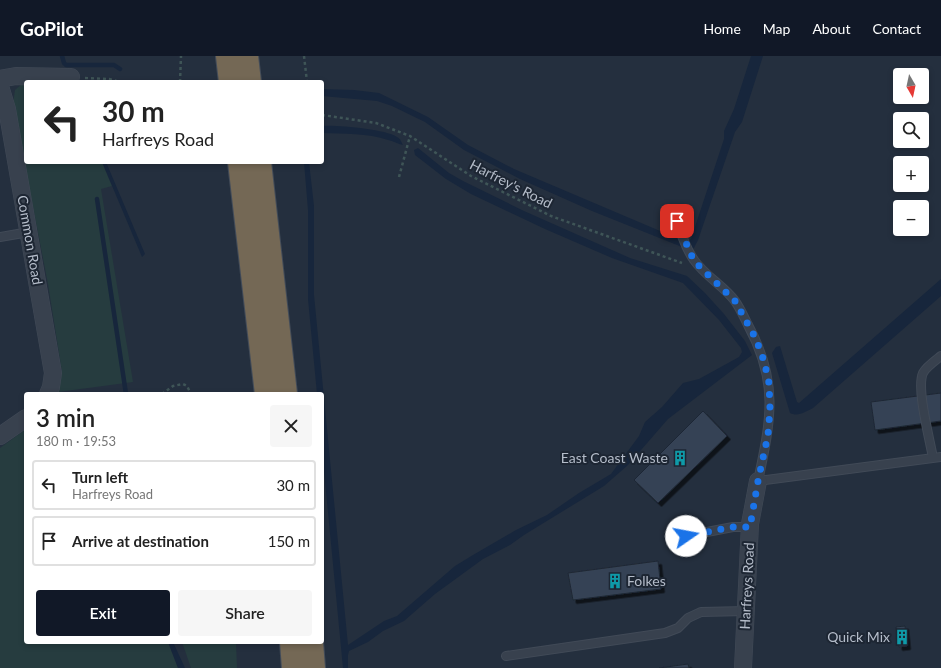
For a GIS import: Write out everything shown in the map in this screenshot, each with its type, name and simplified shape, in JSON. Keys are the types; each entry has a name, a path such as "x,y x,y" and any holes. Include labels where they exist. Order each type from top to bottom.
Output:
{"highway":[{"path":"227,56 230,80"},
{"path":"247,56 250,80"},
{"path":"239,164 266,392"},
{"path":"260,164 286,392"},
{"path":"291,644 293,668"},
{"path":"312,644 314,668"}],"street":[{"path":"0,79 16,76 71,77"},
{"name":"Common Road","path":"0,86 7,109 53,373 49,392"},
{"path":"0,436 24,419"},
{"name":"Harfreys Road","path":"743,668 750,527 758,481"}],"lane":[{"name":"Harfreys Road","path":"677,221 694,261 735,301 756,339 764,361 769,383 770,409 768,435 758,481"},
{"path":"0,236 29,232"},
{"path":"758,481 937,458 921,396 923,373 941,356"},
{"path":"686,536 733,527 750,527"},
{"path":"506,656 665,633 678,628 688,618 701,612 746,611"}],"path":[{"path":"180,80 181,56"},
{"path":"304,56 308,80"},
{"path":"71,77 112,80"},
{"name":"Harfrey's Road","path":"324,115 376,123 410,136 471,176 551,216 683,263 694,261"},
{"path":"399,177 410,136"},
{"path":"165,392 173,386 183,384 187,386 190,392"}],"green space":[{"path":"24,84 24,161 13,104 15,90"},
{"path":"25,164 103,164 112,186 101,189 133,382 58,392 62,372 48,284"},
{"path":"24,430 24,644 169,644 178,668 0,668 0,448"},
{"path":"183,644 236,644 237,668 191,668"}],"water":[{"path":"751,56 763,56 742,122 735,132 698,240 694,248 687,249 592,211 520,179 464,150 425,122 392,106 377,101 324,96 324,89 354,90 379,93 428,117 468,145 514,169 686,242 691,239 724,139 724,131 734,109"},
{"path":"324,126 350,127 391,134 398,138 403,145 390,140 355,134 324,133"},
{"path":"418,148 449,173 524,211 630,258 687,276 724,314 745,341 752,355 668,419 628,465 604,486 510,545 483,559 435,594 404,621 383,631 368,642 349,651 348,668 343,668 324,471 324,398 348,645 384,621 397,616 455,566 516,530 547,515 579,493 611,474 639,436 645,422 662,407 683,383 699,379 739,357 742,352 741,348 719,320 683,283 612,258 545,229 471,194 446,179 415,155 414,150"},
{"path":"103,164 107,164 145,254 142,257"},
{"path":"304,164 309,164 314,206 314,295 323,392 317,392 308,299 308,210"},
{"path":"941,279 941,296 813,408 799,414 790,413 772,353 776,347 780,346 797,402 799,403"},
{"path":"169,644 174,644 185,668 178,668"}],"building":[{"path":"941,393 941,421 875,430 871,402"},
{"name":"East Coast Waste","path":"703,411 727,436 658,503 634,480"},
{"name":"Folkes","path":"658,561 661,589 573,600 568,573"},
{"name":"Quick Mix","path":"905,626 907,646 899,647 896,627"},
{"path":"688,664 689,668 659,668"}],"waterway":[{"path":"62,56 66,65 114,65 120,69"},
{"path":"97,199 126,392"}],"place":[{"name":"East Coast Waste","path":"680,458"},
{"name":"Folkes","path":"615,581"},
{"name":"Quick Mix","path":"902,637"}],"route":[{"path":"677,221 694,261 735,301 756,339 764,361 769,383 770,409 768,435 750,527 724,528 686,536"}]}
